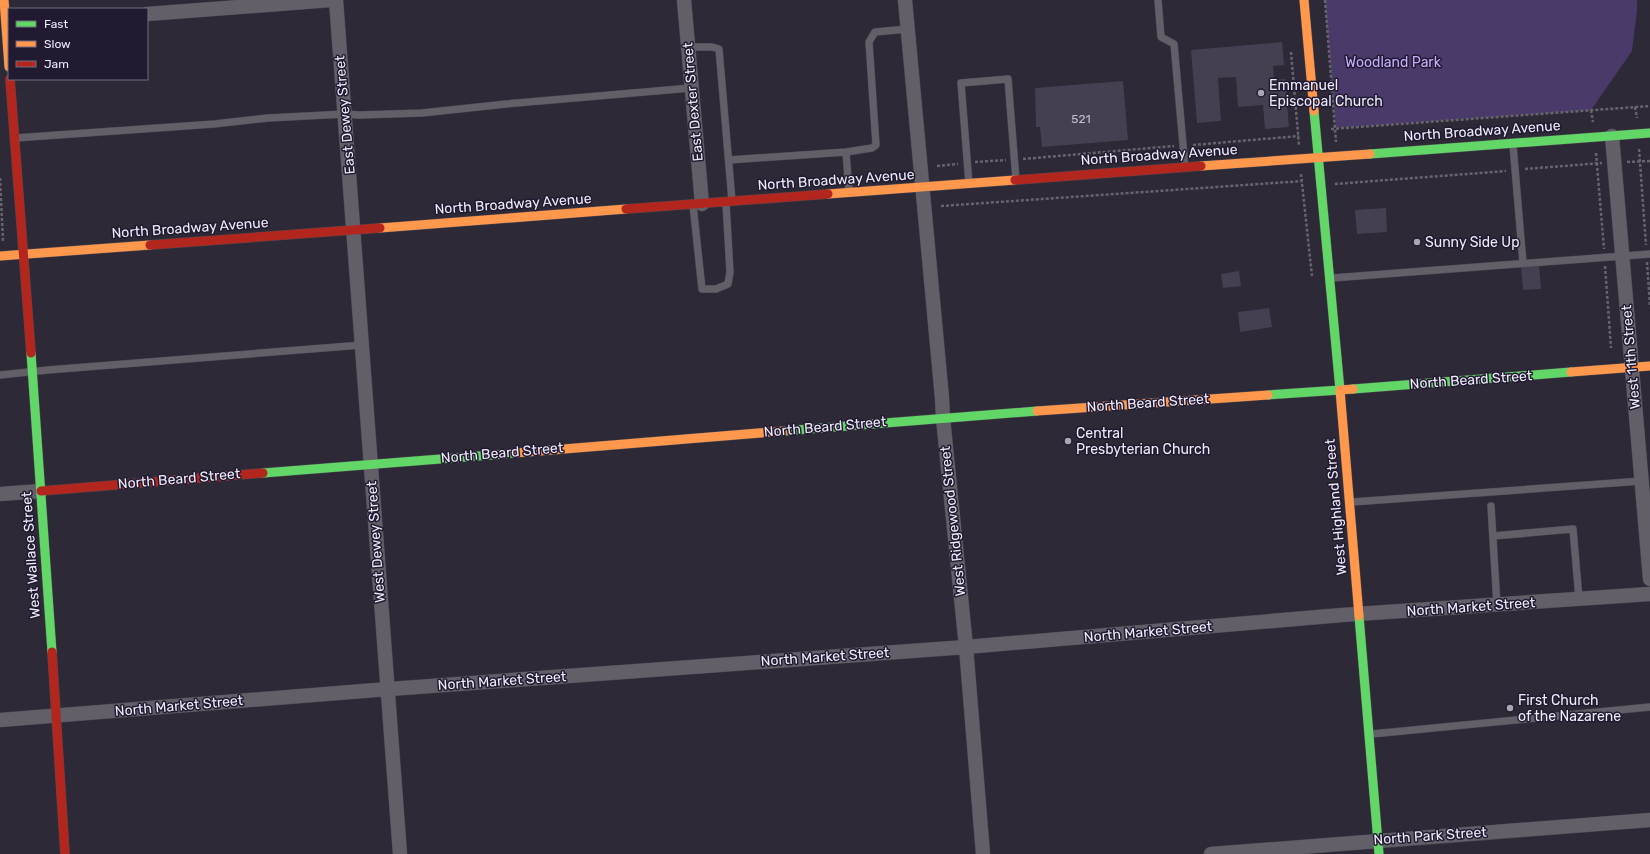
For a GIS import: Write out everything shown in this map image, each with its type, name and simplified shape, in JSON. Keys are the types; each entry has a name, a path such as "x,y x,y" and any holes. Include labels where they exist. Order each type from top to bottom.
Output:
{"street":[{"path":"4,0 8,56"},
{"path":"148,14 331,0"},
{"name":"East Dewey Street","path":"336,0 354,230"},
{"name":"East Dexter Street","path":"684,0 698,204"},
{"name":"West Ridgewood Street","path":"905,0 943,418 966,647 983,854"},
{"name":"West Highland Street","path":"1304,0 1340,390 1379,854"},
{"name":"West Wallace Street","path":"10,80 57,716 65,854"},
{"name":"North Broadway Avenue","path":"2,255 1650,133"},
{"name":"West 11th Street","path":"1612,136 1650,579"},
{"name":"West Dewey Street","path":"354,230 400,854"},
{"name":"North Beard Street","path":"0,494 943,418 1650,366"},
{"name":"North Market Street","path":"0,720 387,689 966,647 1359,614 1650,594"},
{"name":"North Park Street","path":"1211,854 1650,820"}],"lane":[{"path":"1158,0 1161,37 1174,44 1185,168"},
{"path":"728,160 846,152 872,148 876,145 869,42 875,32 908,29"},
{"path":"688,47 712,47 719,49 728,160 730,272 728,284 716,289 702,289 698,204"},
{"path":"969,184 961,82 1008,79 1016,180"},
{"path":"15,138 214,124 268,118 422,112 691,88"},
{"path":"1513,143 1523,263"},
{"path":"846,152 849,193"},
{"path":"1330,278 1648,254"},
{"path":"0,375 32,371 362,344"},
{"path":"1349,502 1642,481"},
{"path":"1491,506 1498,605"},
{"path":"1493,536 1574,529 1580,599"},
{"path":"1369,734 1650,707"}],"path":[{"path":"1325,0 1336,128 1336,156"},
{"path":"1290,45 1300,159"},
{"path":"937,166 1298,136 1336,128 1650,106"},
{"path":"1635,107 1639,134 1648,254 1650,306"},
{"path":"1591,110 1596,137 1611,348"},
{"path":"940,206 1301,181 1321,184 1339,184 1597,163 1650,161"},
{"path":"0,177 2,255"}],"green space":[{"name":"Woodland Park","path":"1325,0 1637,0 1637,10 1632,51 1591,110 1336,128"}],"building":[{"name":"Emmanuel Episcopal Church","path":"1282,42 1284,65 1273,66 1274,80 1285,79 1289,127 1265,129 1263,105 1238,107 1236,77 1218,78 1221,121 1197,123 1191,50"},
{"path":"1123,81 1128,140 1042,147 1040,127 1036,127 1035,88"},
{"path":"1386,208 1387,232 1357,234 1355,210"},
{"path":"1539,265 1541,289 1523,290 1521,267"},
{"path":"1239,271 1241,286 1223,288 1221,274"},
{"path":"1269,308 1272,327 1240,332 1238,312"}],"traffic: fast":[{"path":"1268,395 1340,390 1314,111"},
{"path":"1370,154 1650,133"},
{"path":"31,353 52,652"},
{"path":"1353,389 1571,372"},
{"path":"784,431 1037,411"},
{"path":"263,473 515,453"},
{"path":"1359,616 1379,854"}],"traffic: slow":[{"path":"4,0 8,54"},
{"path":"1304,0 1314,111"},
{"path":"1201,166 1370,154"},
{"path":"828,194 1015,180"},
{"path":"380,228 626,209"},
{"path":"0,256 150,245"},
{"path":"1571,372 1650,366"},
{"path":"1353,389 1340,390 1359,616"},
{"path":"1037,411 1268,395"},
{"path":"515,453 784,431"}],"traffic: jam":[{"path":"10,80 31,353"},
{"path":"1015,180 1201,166"},
{"path":"626,209 828,194"},
{"path":"150,245 380,228"},
{"path":"41,491 263,473"},
{"path":"52,652 65,854"}],"place":[{"name":"Emmanuel Episcopal Church","path":"1261,93"},
{"name":"Sunny Side Up","path":"1417,242"},
{"name":"Central Presbyterian Church","path":"1068,441"},
{"name":"First Church of the Nazarene","path":"1510,708"}]}
